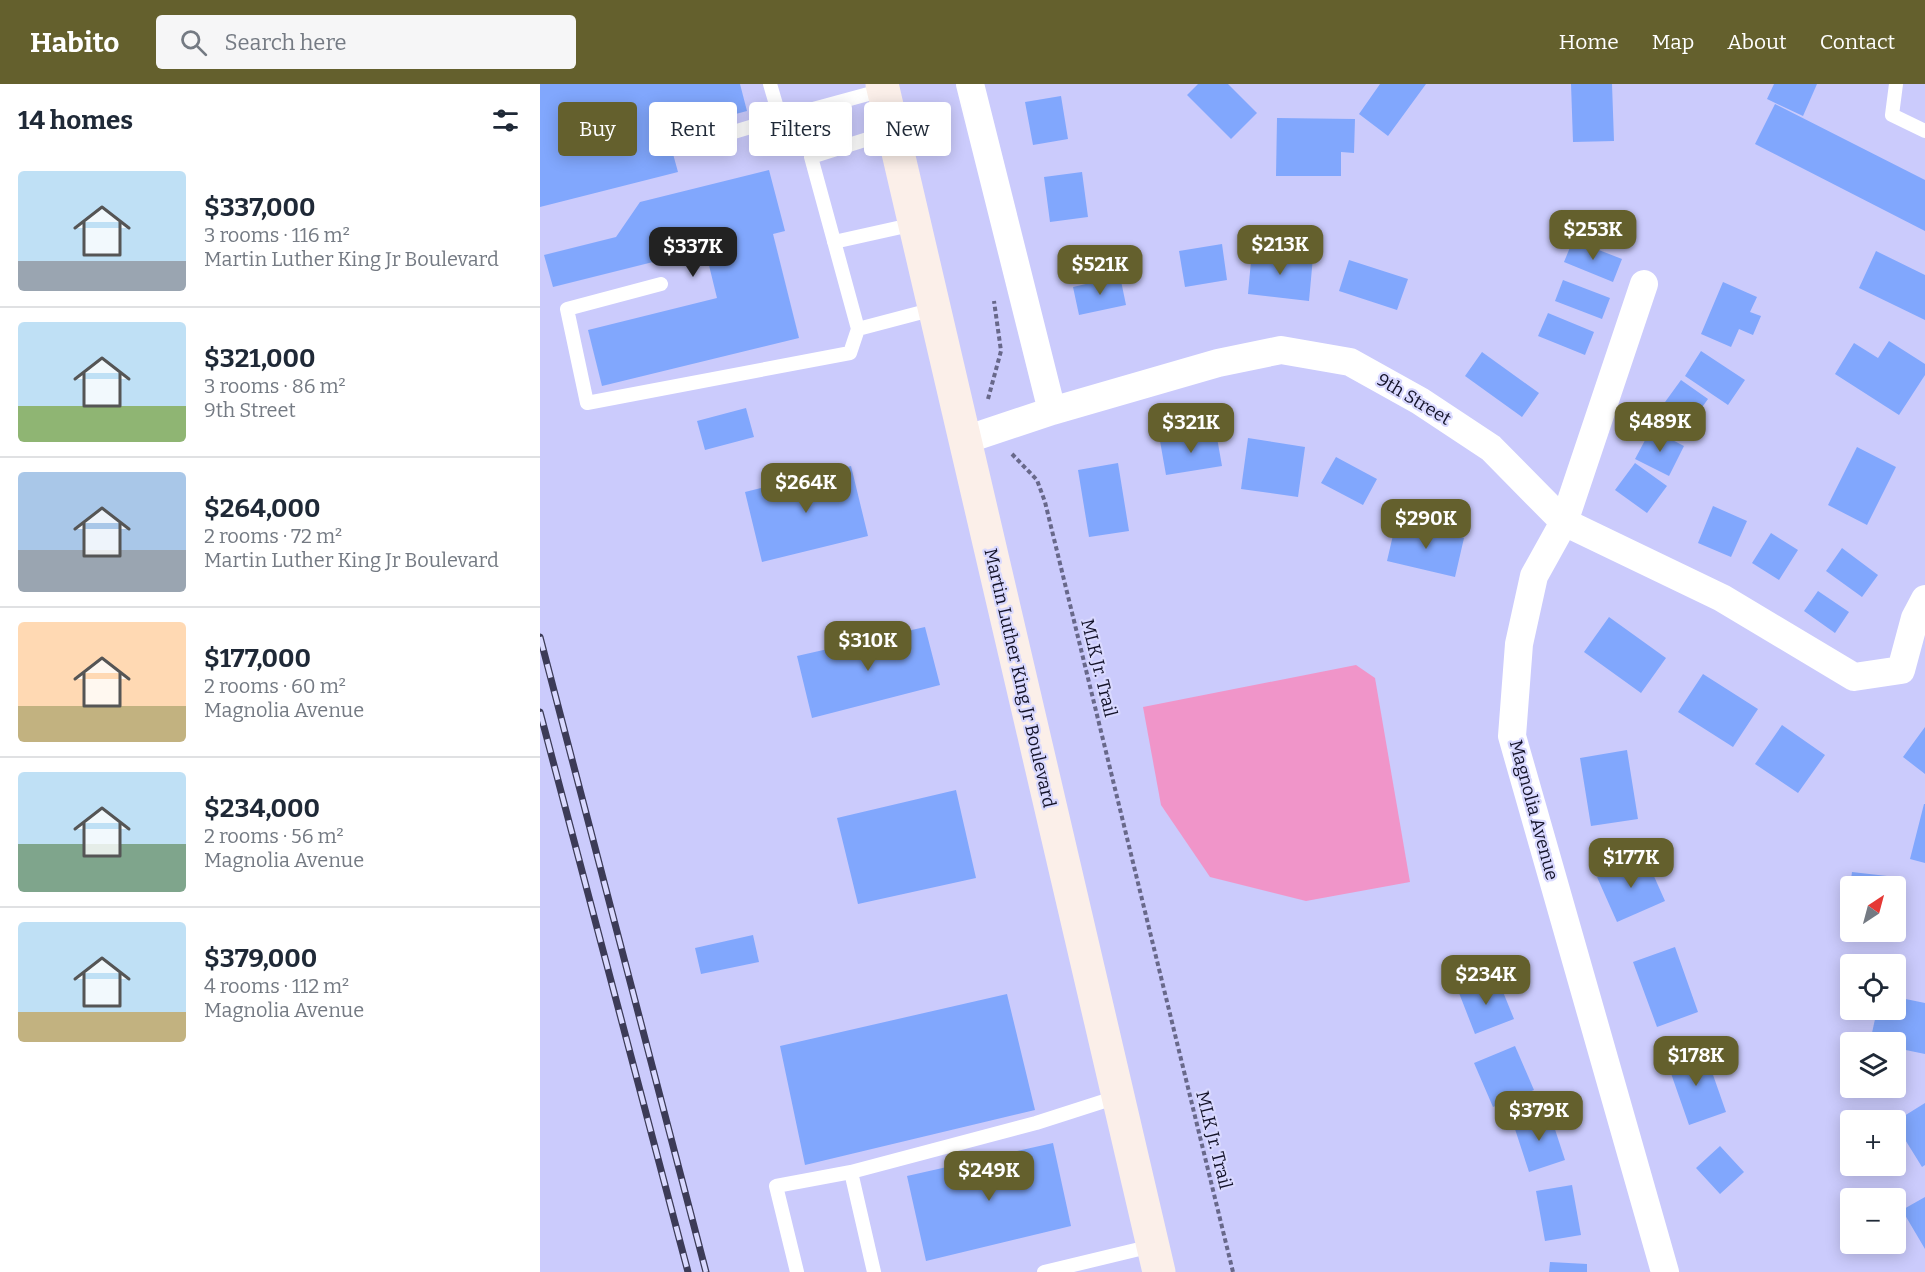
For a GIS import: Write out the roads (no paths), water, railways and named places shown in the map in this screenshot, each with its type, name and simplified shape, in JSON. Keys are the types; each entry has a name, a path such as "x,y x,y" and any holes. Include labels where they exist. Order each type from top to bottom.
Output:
{"main road":[{"name":"Martin Luther King Jr Boulevard","path":"883,87 886,102"},
{"name":"Martin Luther King Jr Boulevard","path":"899,156 1156,1259"}],"street":[{"path":"970,84 1052,411"},
{"name":"Magnolia Avenue","path":"1644,284 1564,522 1534,576 1519,644 1512,736 1665,1272"},
{"name":"9th Street","path":"965,441 1052,411 1218,363 1281,350 1350,362 1420,401 1491,448 1564,522 1722,598 1854,677 1901,670 1915,618 1925,599"}],"lane":[{"path":"770,84 775,102"},
{"path":"1896,84 1892,115 1925,131"},
{"path":"833,102 883,87"},
{"path":"661,284 567,309 587,403 850,353 858,329 812,157 864,140"},
{"path":"834,242 915,224"},
{"path":"858,329 935,309"},
{"path":"797,1272 776,1186 851,1172 1036,1123 1117,1097"},
{"path":"851,1172 874,1272"},
{"path":"1044,1272 1156,1259"}],"railway":[{"path":"540,637 706,1272"},
{"path":"540,712 688,1272"}]}
